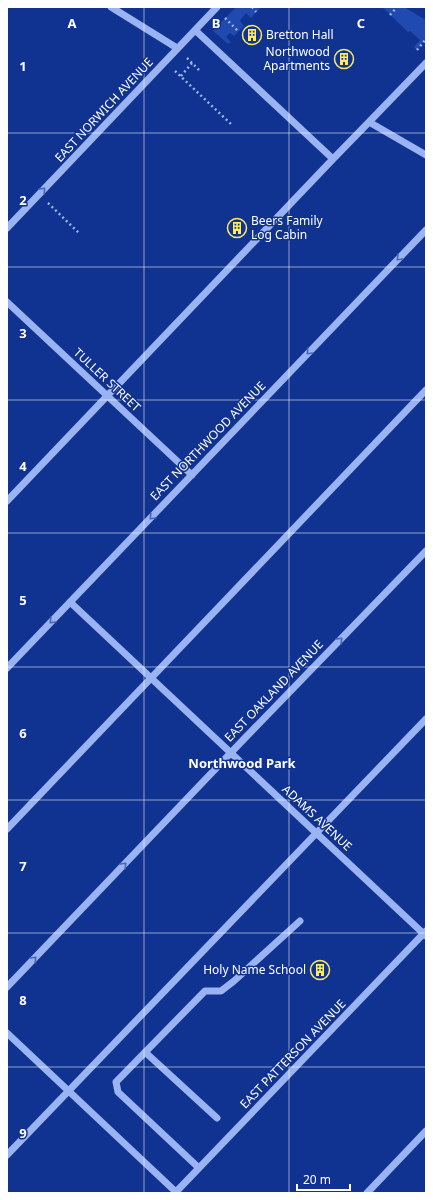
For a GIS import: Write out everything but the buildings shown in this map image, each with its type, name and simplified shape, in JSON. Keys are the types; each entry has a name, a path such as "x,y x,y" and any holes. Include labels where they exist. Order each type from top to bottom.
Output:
{"street":[{"path":"111,7 177,48"},
{"name":"EAST NORWICH AVENUE","path":"7,228 217,7"},
{"path":"195,30 333,159"},
{"path":"7,501 426,63"},
{"path":"369,122 426,155"},
{"name":"EAST NORTHWOOD AVENUE","path":"7,668 426,230"},
{"name":"TULLER STREET","path":"7,302 192,475"},
{"path":"7,829 426,390"},
{"name":"EAST OAKLAND AVENUE","path":"7,987 230,753 426,551"},
{"name":"ADAMS AVENUE","path":"70,602 425,934"},
{"path":"7,1155 426,719"},
{"path":"199,1168 118,1092 116,1082 205,991 221,991 226,988 300,921"},
{"name":"EAST PATTERSON AVENUE","path":"176,1193 425,934"},
{"path":"7,1033 176,1193"},
{"path":"145,1052 217,1118"},
{"path":"367,1193 426,1131"}],"path":[{"path":"252,7 256,12"},
{"path":"390,14 397,7"},
{"path":"225,18 239,32"},
{"path":"417,50 426,39"},
{"path":"187,58 200,70"},
{"path":"180,76 192,63"},
{"path":"175,71 232,125"},
{"path":"48,203 80,234"}],"shaded area":[{"path":"236,7 261,7 251,18 246,13 240,21 244,26 234,36 230,33 226,37 231,42 228,44 213,31"},
{"path":"382,7 404,7 426,20 426,39 417,50 414,47 420,40 410,31 408,32"}],"place":[{"name":"Bretton Hall","path":"252,35"},
{"name":"Northwood Apartments","path":"344,59"},
{"name":"Beers Family Log Cabin","path":"237,228"},
{"name":"Holy Name School","path":"320,970"}],"district":[{"name":"Northwood Park","path":"242,763"}]}
